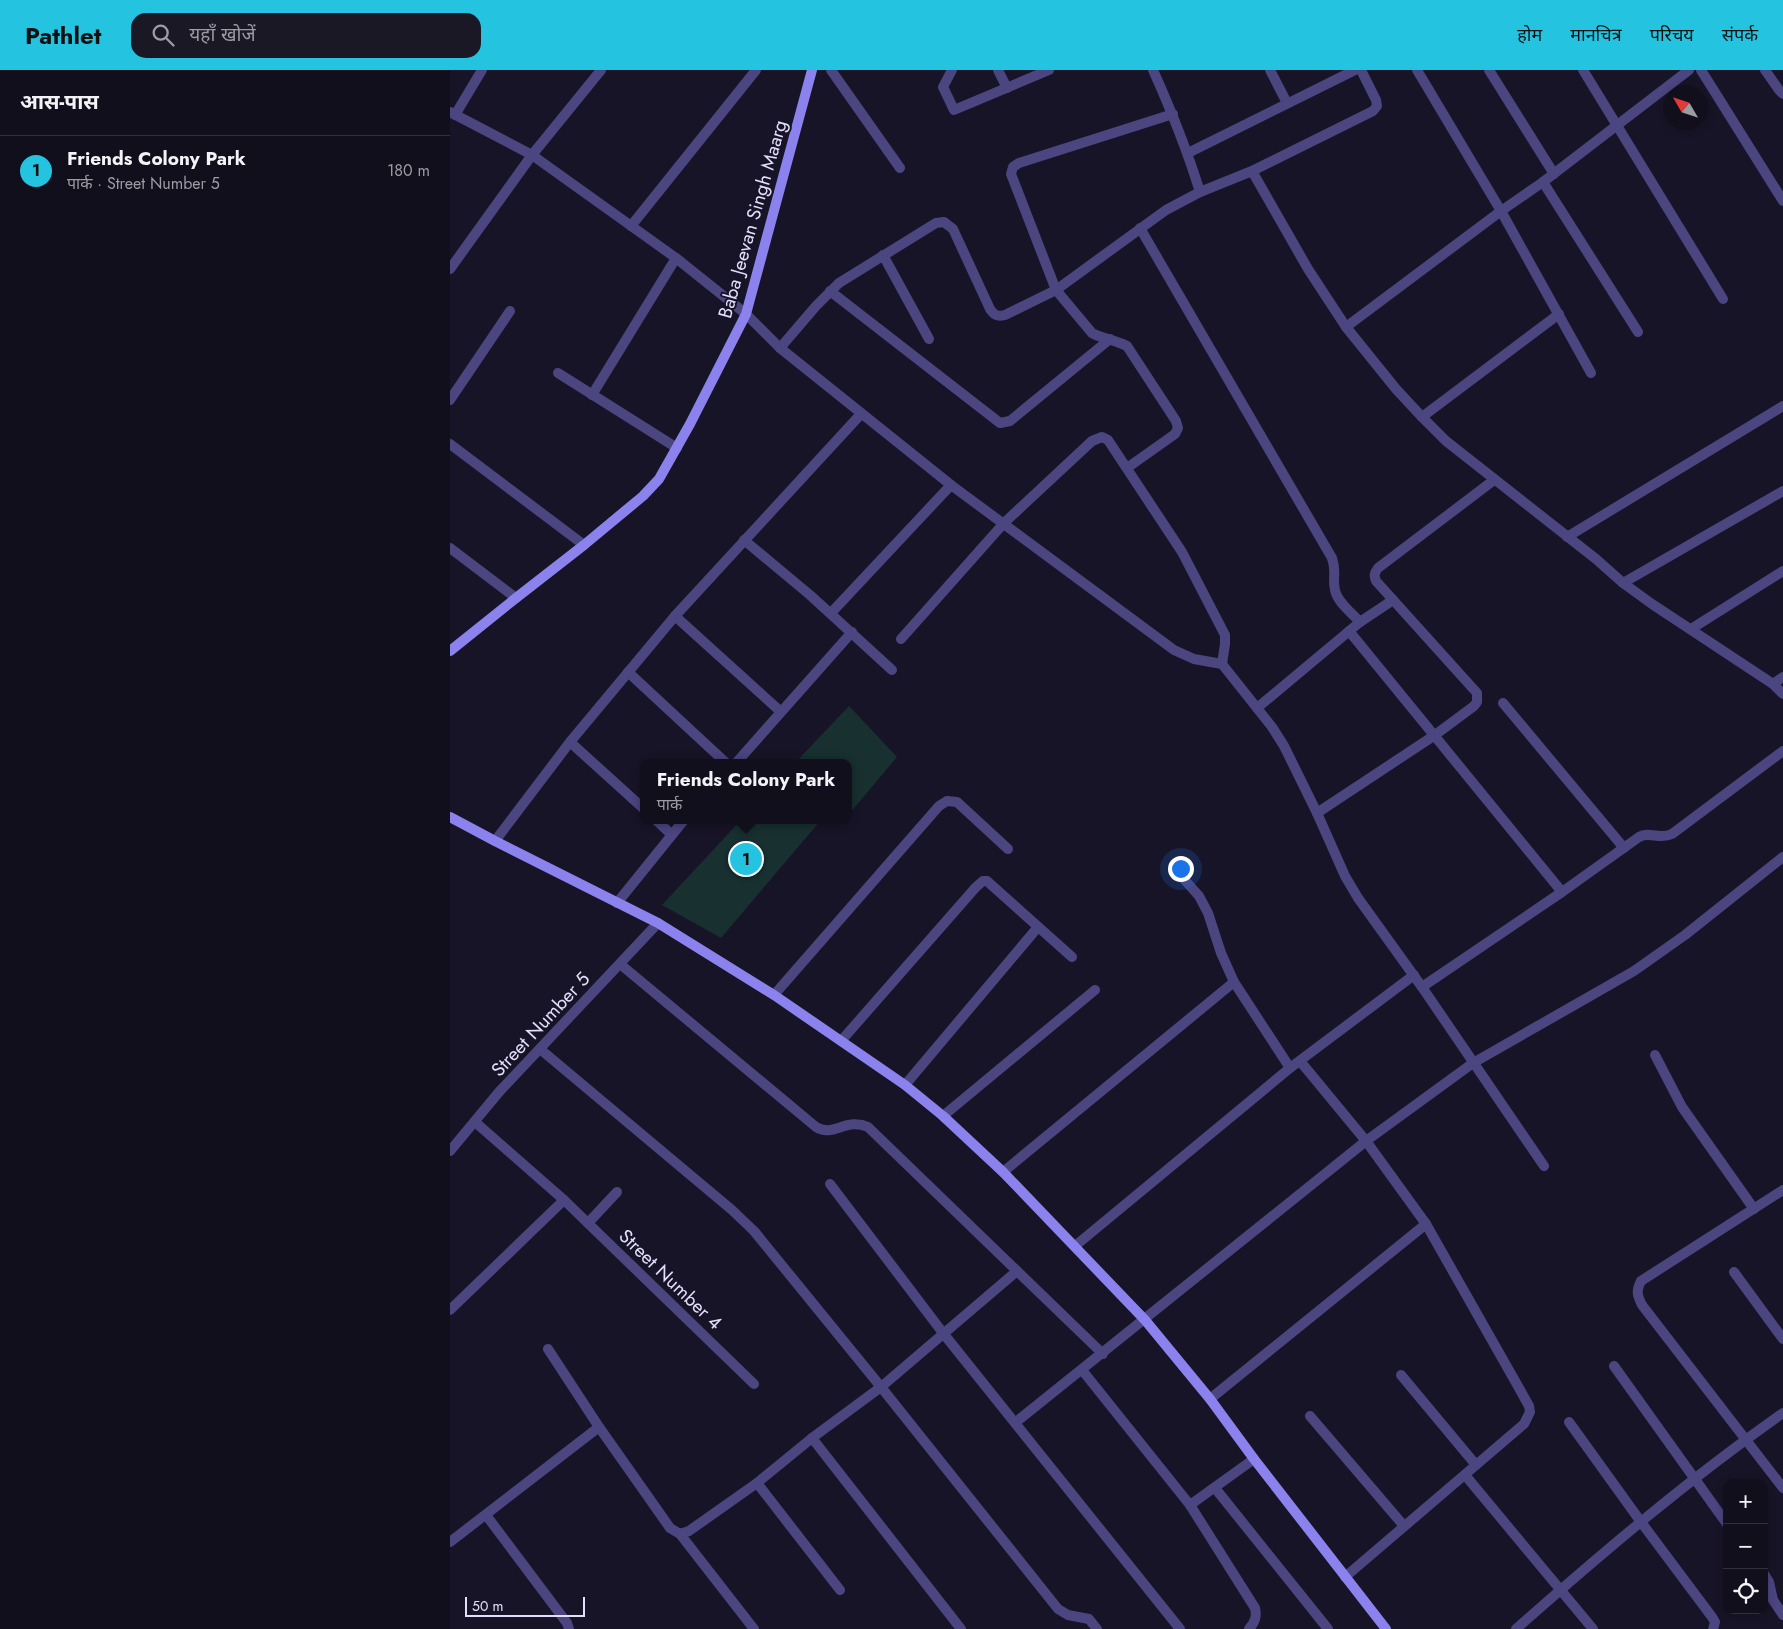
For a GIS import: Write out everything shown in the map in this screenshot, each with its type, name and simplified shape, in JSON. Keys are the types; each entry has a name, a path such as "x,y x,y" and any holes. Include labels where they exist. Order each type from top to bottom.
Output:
{"street":[{"path":"482,70 452,114 532,156 676,258 746,314 780,348 951,485 1174,650 1194,660 1222,664 1272,727 1284,746 1317,813 1344,876 1358,898 1422,986 1544,1166"},
{"path":"450,269 532,156 601,70"},
{"path":"631,226 756,70"},
{"name":"Baba Jeevan Singh Maarg","path":"450,651 584,545 643,496 659,479 746,314 812,70"},
{"path":"831,70 900,168"},
{"path":"952,70 943,87 954,110 1049,70"},
{"path":"998,70 1006,88"},
{"path":"1153,70 1188,152 1200,192"},
{"path":"1270,70 1287,103"},
{"path":"1188,152 1355,70"},
{"path":"780,348 830,292 851,274 936,223 944,222 953,229 990,309 994,315 1005,315 1056,290 1166,210 1200,192 1252,172 1373,110 1377,106 1376,100 1361,70"},
{"path":"1417,70 1501,211 1590,373"},
{"path":"1489,70 1554,174"},
{"path":"1583,70 1723,299"},
{"path":"1346,327 1501,211 1554,174 1688,70"},
{"path":"1701,70 1783,201"},
{"path":"1765,70 1783,94"},
{"path":"1127,468 1170,438 1178,428 1176,421 1127,346 1092,333 1056,290 1010,174 1019,163 1173,114"},
{"path":"1252,172 1308,269 1346,327 1396,389 1446,441 1623,583 1773,684 1783,694"},
{"path":"1773,184 1783,178"},
{"path":"1543,182 1638,332"},
{"path":"1140,228 1332,558 1336,571 1335,591 1340,600 1360,622"},
{"path":"883,256 929,339"},
{"path":"592,395 676,258"},
{"path":"830,292 1000,423 1010,421 1110,339"},
{"path":"450,400 510,311"},
{"path":"1422,417 1559,314"},
{"path":"558,373 677,448"},
{"path":"1567,537 1783,406"},
{"path":"494,841 570,742 675,616 861,414"},
{"path":"902,639 1004,523 1097,438 1102,437 1108,440 1182,552 1225,635 1222,664"},
{"path":"450,444 584,545"},
{"path":"1317,813 1435,735 1474,706 1478,697 1476,693 1374,577 1375,572 1494,480"},
{"path":"831,613 951,485"},
{"path":"1623,583 1783,491"},
{"path":"744,540 831,613 892,670"},
{"path":"450,548 516,598"},
{"path":"1692,629 1783,571"},
{"path":"1257,708 1360,622 1393,600"},
{"path":"675,616 780,711"},
{"path":"1349,631 1562,892"},
{"path":"739,759 852,632"},
{"path":"628,672 722,759"},
{"path":"1773,684 1783,677"},
{"path":"1503,703 1624,848"},
{"path":"570,742 640,805"},
{"path":"1422,986 1562,892 1642,835 1666,837 1672,834 1783,751"},
{"path":"774,995 939,806 946,801 957,802 1008,849"},
{"path":"450,817 658,923 774,995 905,1085 943,1116 1004,1172 1145,1320 1210,1398 1254,1459 1386,1629"},
{"path":"660,824 671,834"},
{"path":"617,903 680,824"},
{"path":"1016,1422 1366,1142 1473,1063 1634,971 1685,935 1783,857"},
{"path":"1182,876 1199,896 1208,913 1221,953 1234,982 1290,1068"},
{"path":"841,1041 983,881 987,881 1072,957"},
{"name":"Street Number 5","path":"450,1151 499,1092 658,923"},
{"path":"905,1085 1038,927"},
{"path":"620,964 822,1131 853,1123 868,1127 1103,1354"},
{"path":"1075,1246 1290,1068 1414,975"},
{"path":"1004,1172 1234,982"},
{"path":"943,1116 1095,990"},
{"path":"540,1049 732,1210 754,1231 1058,1609 1068,1615 1089,1619 1097,1629"},
{"path":"1655,1055 1682,1106 1754,1209"},
{"path":"1300,1061 1366,1142 1426,1224 1519,1388 1530,1412 1524,1424 1345,1577"},
{"name":"Street Number 4","path":"475,1122 564,1200 754,1384"},
{"path":"830,1184 943,1333 1180,1629"},
{"path":"1783,1190 1641,1281 1637,1289 1642,1305 1783,1488"},
{"path":"588,1223 617,1192"},
{"path":"450,1310 564,1200"},
{"path":"1210,1398 1426,1224"},
{"path":"680,1534 689,1531 757,1483 812,1438 881,1387 1017,1271"},
{"path":"1734,1272 1783,1338"},
{"path":"548,1349 599,1427 670,1528 680,1534 754,1629"},
{"path":"1614,1366 1723,1519"},
{"path":"1082,1370 1190,1506 1255,1608 1257,1615 1249,1629"},
{"path":"1401,1375 1476,1465"},
{"path":"1516,1629 1561,1589 1694,1479 1783,1413"},
{"path":"1310,1416 1404,1526"},
{"path":"1569,1422 1712,1617 1715,1622 1713,1629"},
{"path":"450,1542 599,1427"},
{"path":"812,1438 961,1629"},
{"path":"1190,1506 1254,1459"},
{"path":"1465,1475 1593,1629"},
{"path":"757,1483 840,1590"},
{"path":"1215,1488 1328,1629"},
{"path":"486,1514 567,1622 569,1629"},
{"path":"1768,1580 1773,1600 1783,1614"}],"green space":[{"path":"849,706 897,757 852,810 852,759 799,759"},
{"path":"737,824 818,824 721,938 662,905"}],"place":[{"name":"Friends Colony Park","path":"746,859"}]}
